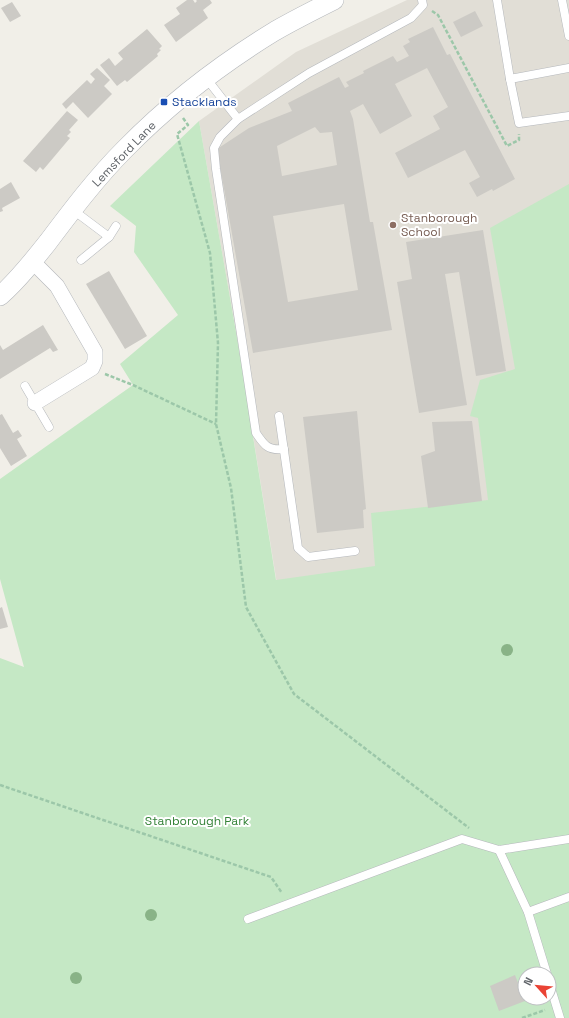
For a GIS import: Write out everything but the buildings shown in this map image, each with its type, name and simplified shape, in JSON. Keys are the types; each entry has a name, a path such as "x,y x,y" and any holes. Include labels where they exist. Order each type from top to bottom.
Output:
{"street":[{"name":"Lemsford Lane","path":"0,296 33,262 90,189 125,149 173,105 206,78 276,31 334,0"},
{"path":"33,262 57,286 95,352 95,361 92,368 35,403"}],"lane":[{"path":"497,0 519,123 569,116"},
{"path":"562,0 569,36"},
{"path":"284,449 276,450 264,446 256,433 214,148 220,136 238,119 309,73 411,18 423,2"},
{"path":"510,79 569,68"},
{"path":"206,78 238,119"},
{"path":"73,210 108,237"},
{"path":"81,260 108,237 116,226"},
{"path":"25,386 49,427"},
{"path":"279,416 298,548 308,557 355,551"},
{"path":"248,919 462,839 499,850 569,839"},
{"path":"499,850 528,912 545,966"},
{"path":"528,912 569,896"},
{"path":"556,1006 560,1018"}],"path":[{"path":"423,2 438,15 507,146 519,140 519,123"},
{"path":"173,105 188,125 177,134 210,253 218,343 216,424 231,488 246,607 294,694 474,831"},
{"path":"92,368 133,385 216,424"},
{"path":"0,785 271,877 290,903"},
{"path":"522,1018 556,1006"}],"shaded area":[{"name":"Stanborough School","path":"407,0 569,0 569,599 287,646 239,349 199,121 296,52"}],"green space":[{"name":"Stanborough Park","path":"199,121 239,349 276,580 375,566 371,513 488,500 478,418 470,416 480,380 515,369 490,228 569,184 569,1018 0,1018 0,658 24,667 0,579 0,479 133,385 120,364 178,315 134,252 136,226 110,206"}],"place":[{"name":"Stacklands","path":"164,102"},
{"name":"Stanborough School","path":"393,225"}]}
